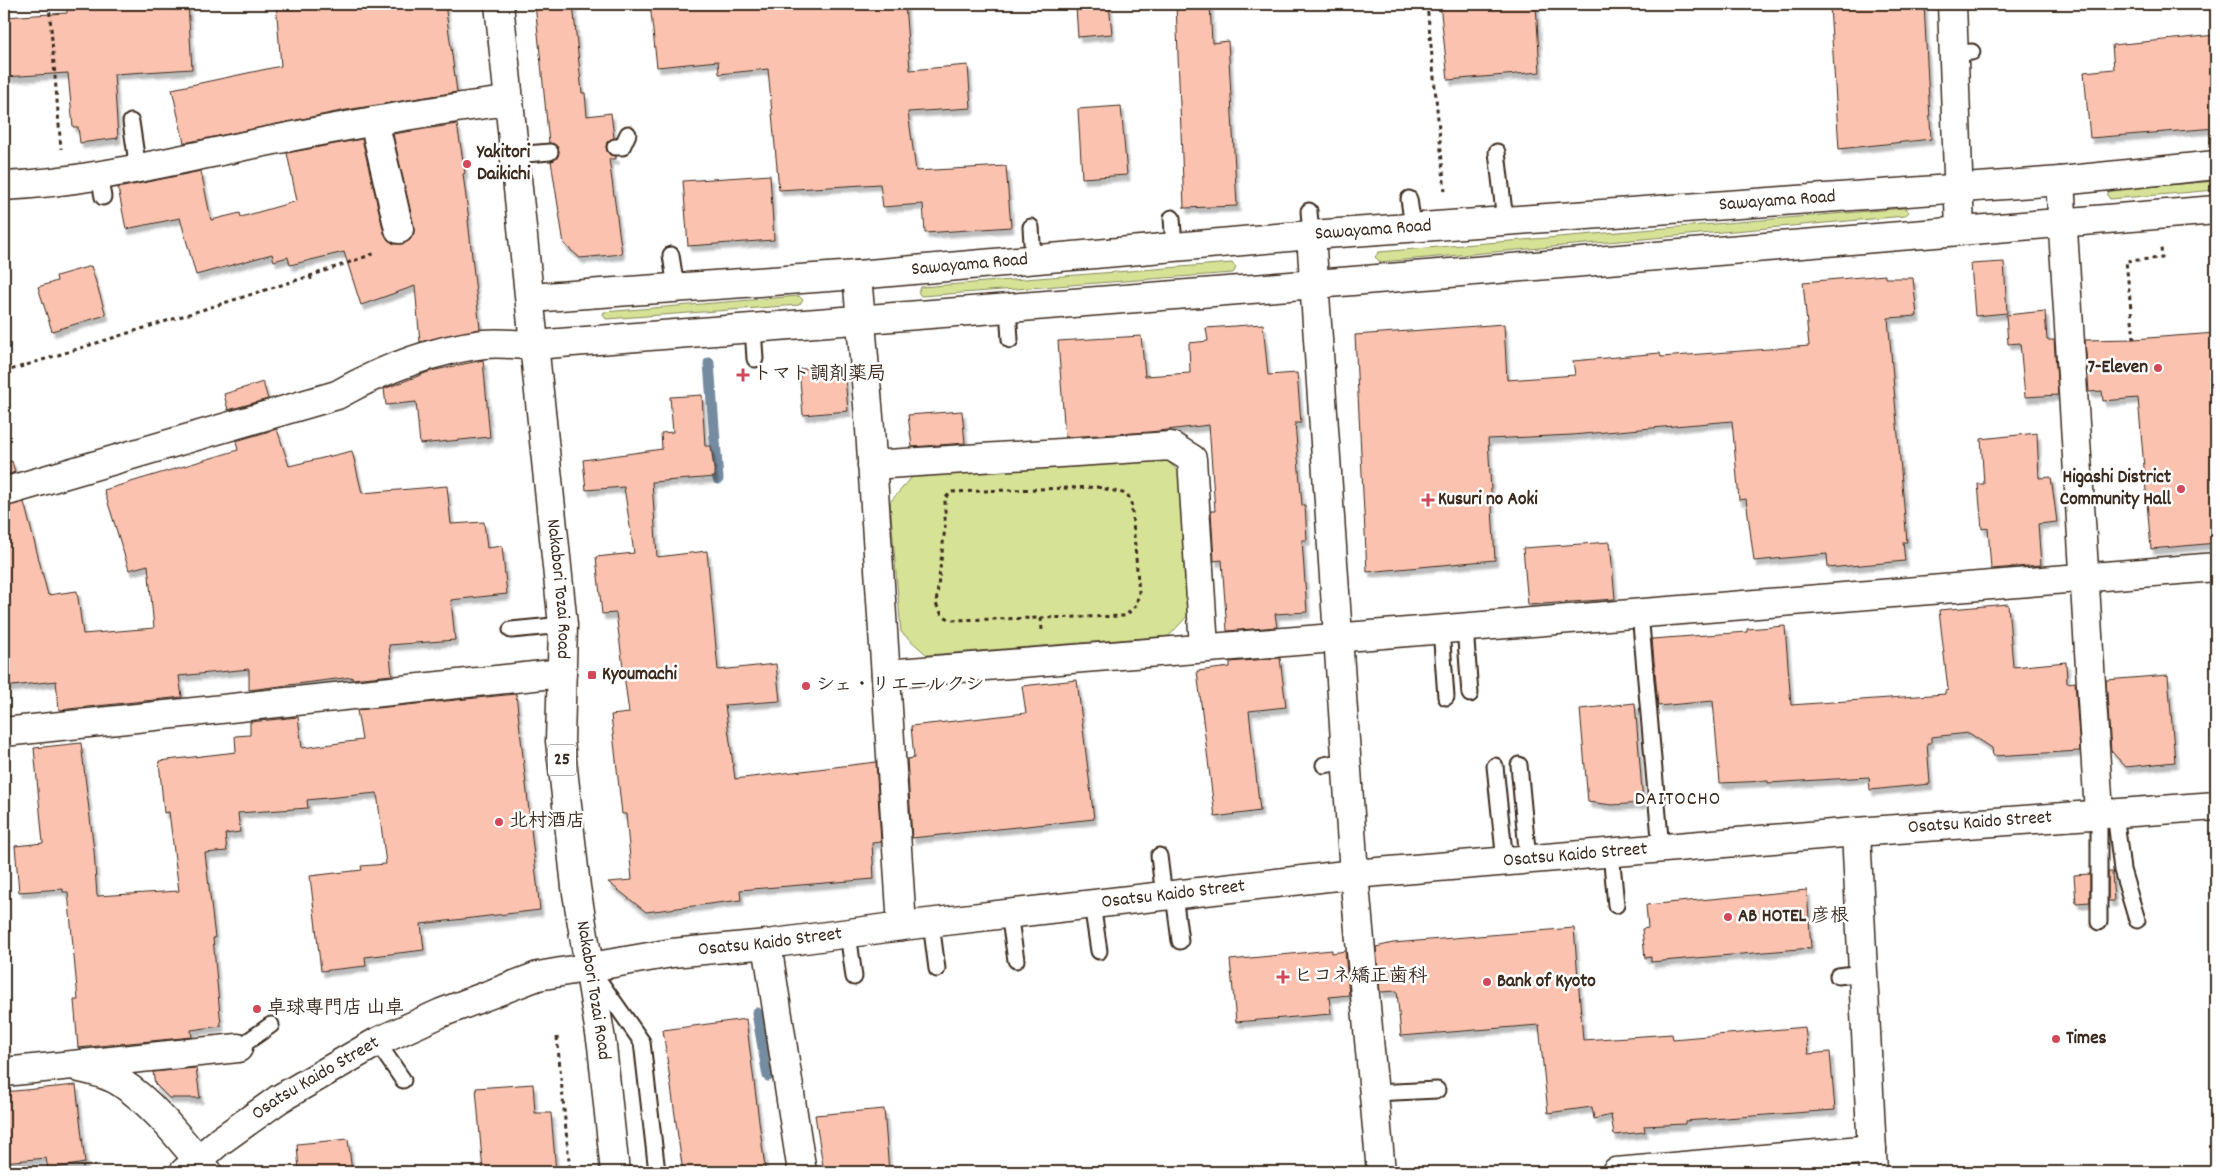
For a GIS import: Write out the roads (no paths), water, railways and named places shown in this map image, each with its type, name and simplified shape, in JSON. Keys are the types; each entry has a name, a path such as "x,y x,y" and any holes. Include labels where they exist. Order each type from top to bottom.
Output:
{"street":[{"name":"Nakabori Tozai Road","path":"499,4 563,625 560,741 576,887 602,1046 615,1172"},
{"path":"1952,4 1963,52 1958,188 1960,230"},
{"path":"4,186 63,182 101,186 138,169 374,121 509,101"},
{"path":"374,121 399,230"},
{"name":"Sawayama Road","path":"530,298 857,275 1174,247 1310,223 1412,227 2060,181 2216,165"},
{"path":"2060,181 2083,578 2107,813"},
{"path":"4,492 184,433 337,395 364,380 433,353 486,344 534,345 861,320 2216,210"},
{"path":"1310,223 1316,284 1339,637 1335,763 1354,874 1369,1101 1381,1172"},
{"path":"857,275 861,320 863,429 872,465 874,611 886,674 881,716 902,926"},
{"path":"872,465 1171,446 1192,459 1204,647"},
{"path":"886,674 1453,628 1708,600 2083,578 2216,567"},
{"path":"4,732 309,705 562,673"},
{"name":"Osatsu Kaido Street","path":"196,1168 279,1099 377,1042 441,1013 538,976 672,953 767,944 902,926 1354,874 1856,832 2216,806"},
{"path":"1616,1172 1872,1161 1850,975 1856,832"},
{"path":"767,944 802,1172"},
{"path":"4,1072 66,1058 238,1048"},
{"path":"66,1058 122,1083 145,1102 196,1168"}],"lane":[{"path":"131,122 138,169"},
{"path":"615,147 622,147 628,134"},
{"path":"514,155 550,152"},
{"path":"1497,152 1505,221"},
{"path":"1409,198 1412,227"},
{"path":"1172,218 1174,247"},
{"path":"1031,227 1033,259"},
{"path":"671,255 676,288"},
{"path":"1008,308 1010,340"},
{"path":"753,328 755,359"},
{"path":"1635,608 1661,849"},
{"path":"511,630 563,625"},
{"path":"1453,628 1470,694"},
{"path":"1446,696 1453,628"},
{"path":"1516,861 1519,765"},
{"path":"1495,766 1516,861"},
{"path":"2107,813 2137,920"},
{"path":"2099,922 2107,813"},
{"path":"1611,853 1616,905"},
{"path":"1159,856 1180,942"},
{"path":"1092,904 1099,951"},
{"path":"1008,914 1016,960"},
{"path":"931,923 937,968"},
{"path":"848,933 854,977"},
{"path":"590,968 642,1042 657,1172"},
{"path":"238,1048 271,1025"},
{"path":"377,1042 403,1080"},
{"path":"1369,1101 1437,1090"}],"waterway":[{"path":"709,363 718,479"},
{"path":"757,1013 768,1076"}],"place":[{"name":"Yakitori Daikichi","path":"467,164"},
{"name":"7-Eleven","path":"2158,368"},
{"name":"トマト調剤薬局","path":"743,375"},
{"name":"Higashi District Community Hall","path":"2181,489"},
{"name":"Kusuri no Aoki","path":"1428,500"},
{"name":"Kyoumachi","path":"592,675"},
{"name":"シェ・リエールクシ","path":"806,686"},
{"name":"北村酒店","path":"499,822"},
{"name":"AB HOTEL 彦根","path":"1728,917"},
{"name":"ヒコネ矯正歯科","path":"1283,977"},
{"name":"Bank of Kyoto","path":"1487,982"},
{"name":"卓球専門店 山卓","path":"257,1009"},
{"name":"Times","path":"2056,1039"}],"district":[{"name":"DAITOCHO","path":"1678,800"}]}
